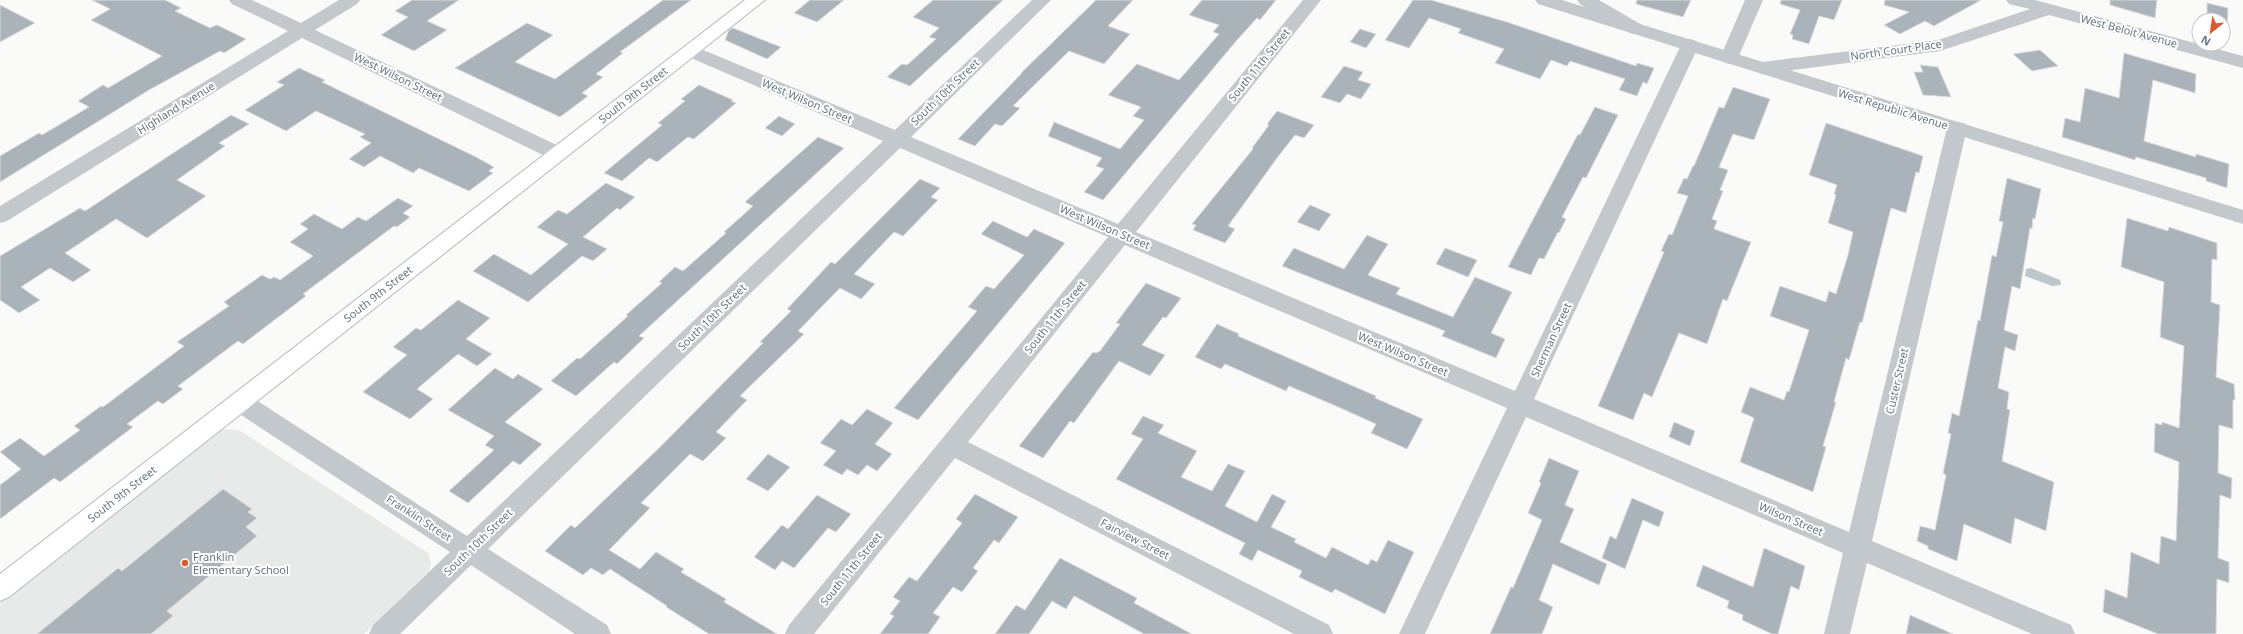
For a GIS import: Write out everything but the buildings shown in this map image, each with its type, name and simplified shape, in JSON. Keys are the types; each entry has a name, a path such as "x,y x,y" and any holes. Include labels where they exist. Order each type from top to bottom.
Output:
{"main road":[{"name":"South 9th Street","path":"0,589 756,0"}],"street":[{"name":"West Wilson Street","path":"238,0 558,154"},
{"name":"Highland Avenue","path":"0,216 352,0"},
{"name":"South 10th Street","path":"382,634 1042,0"},
{"name":"South 11th Street","path":"798,634 1312,0"},
{"name":"West Republic Avenue","path":"1544,0 2243,217"},
{"path":"1586,0 1636,29"},
{"path":"1729,58 1754,0"},
{"name":"West Beloit Avenue","path":"2015,0 2243,62"},
{"name":"North Court Place","path":"1763,68 1940,46 2049,9"},
{"name":"Sherman Street","path":"1412,634 1690,45"},
{"name":"West Wilson Street","path":"690,51 1520,404"},
{"name":"Custer Street","path":"1837,634 1957,128"},
{"name":"Franklin Street","path":"240,402 598,634"},
{"name":"Wilson Street","path":"1520,404 2062,634"},
{"name":"Fairview Street","path":"951,445 1320,634"}],"shaded area":[{"path":"2031,268 2060,280 2061,285 2052,286 2025,276 2026,269"},
{"path":"223,429 239,430 428,553 431,562 429,571 364,634 0,634 0,603 212,435"}],"place":[{"name":"Franklin Elementary School","path":"185,563"}]}
